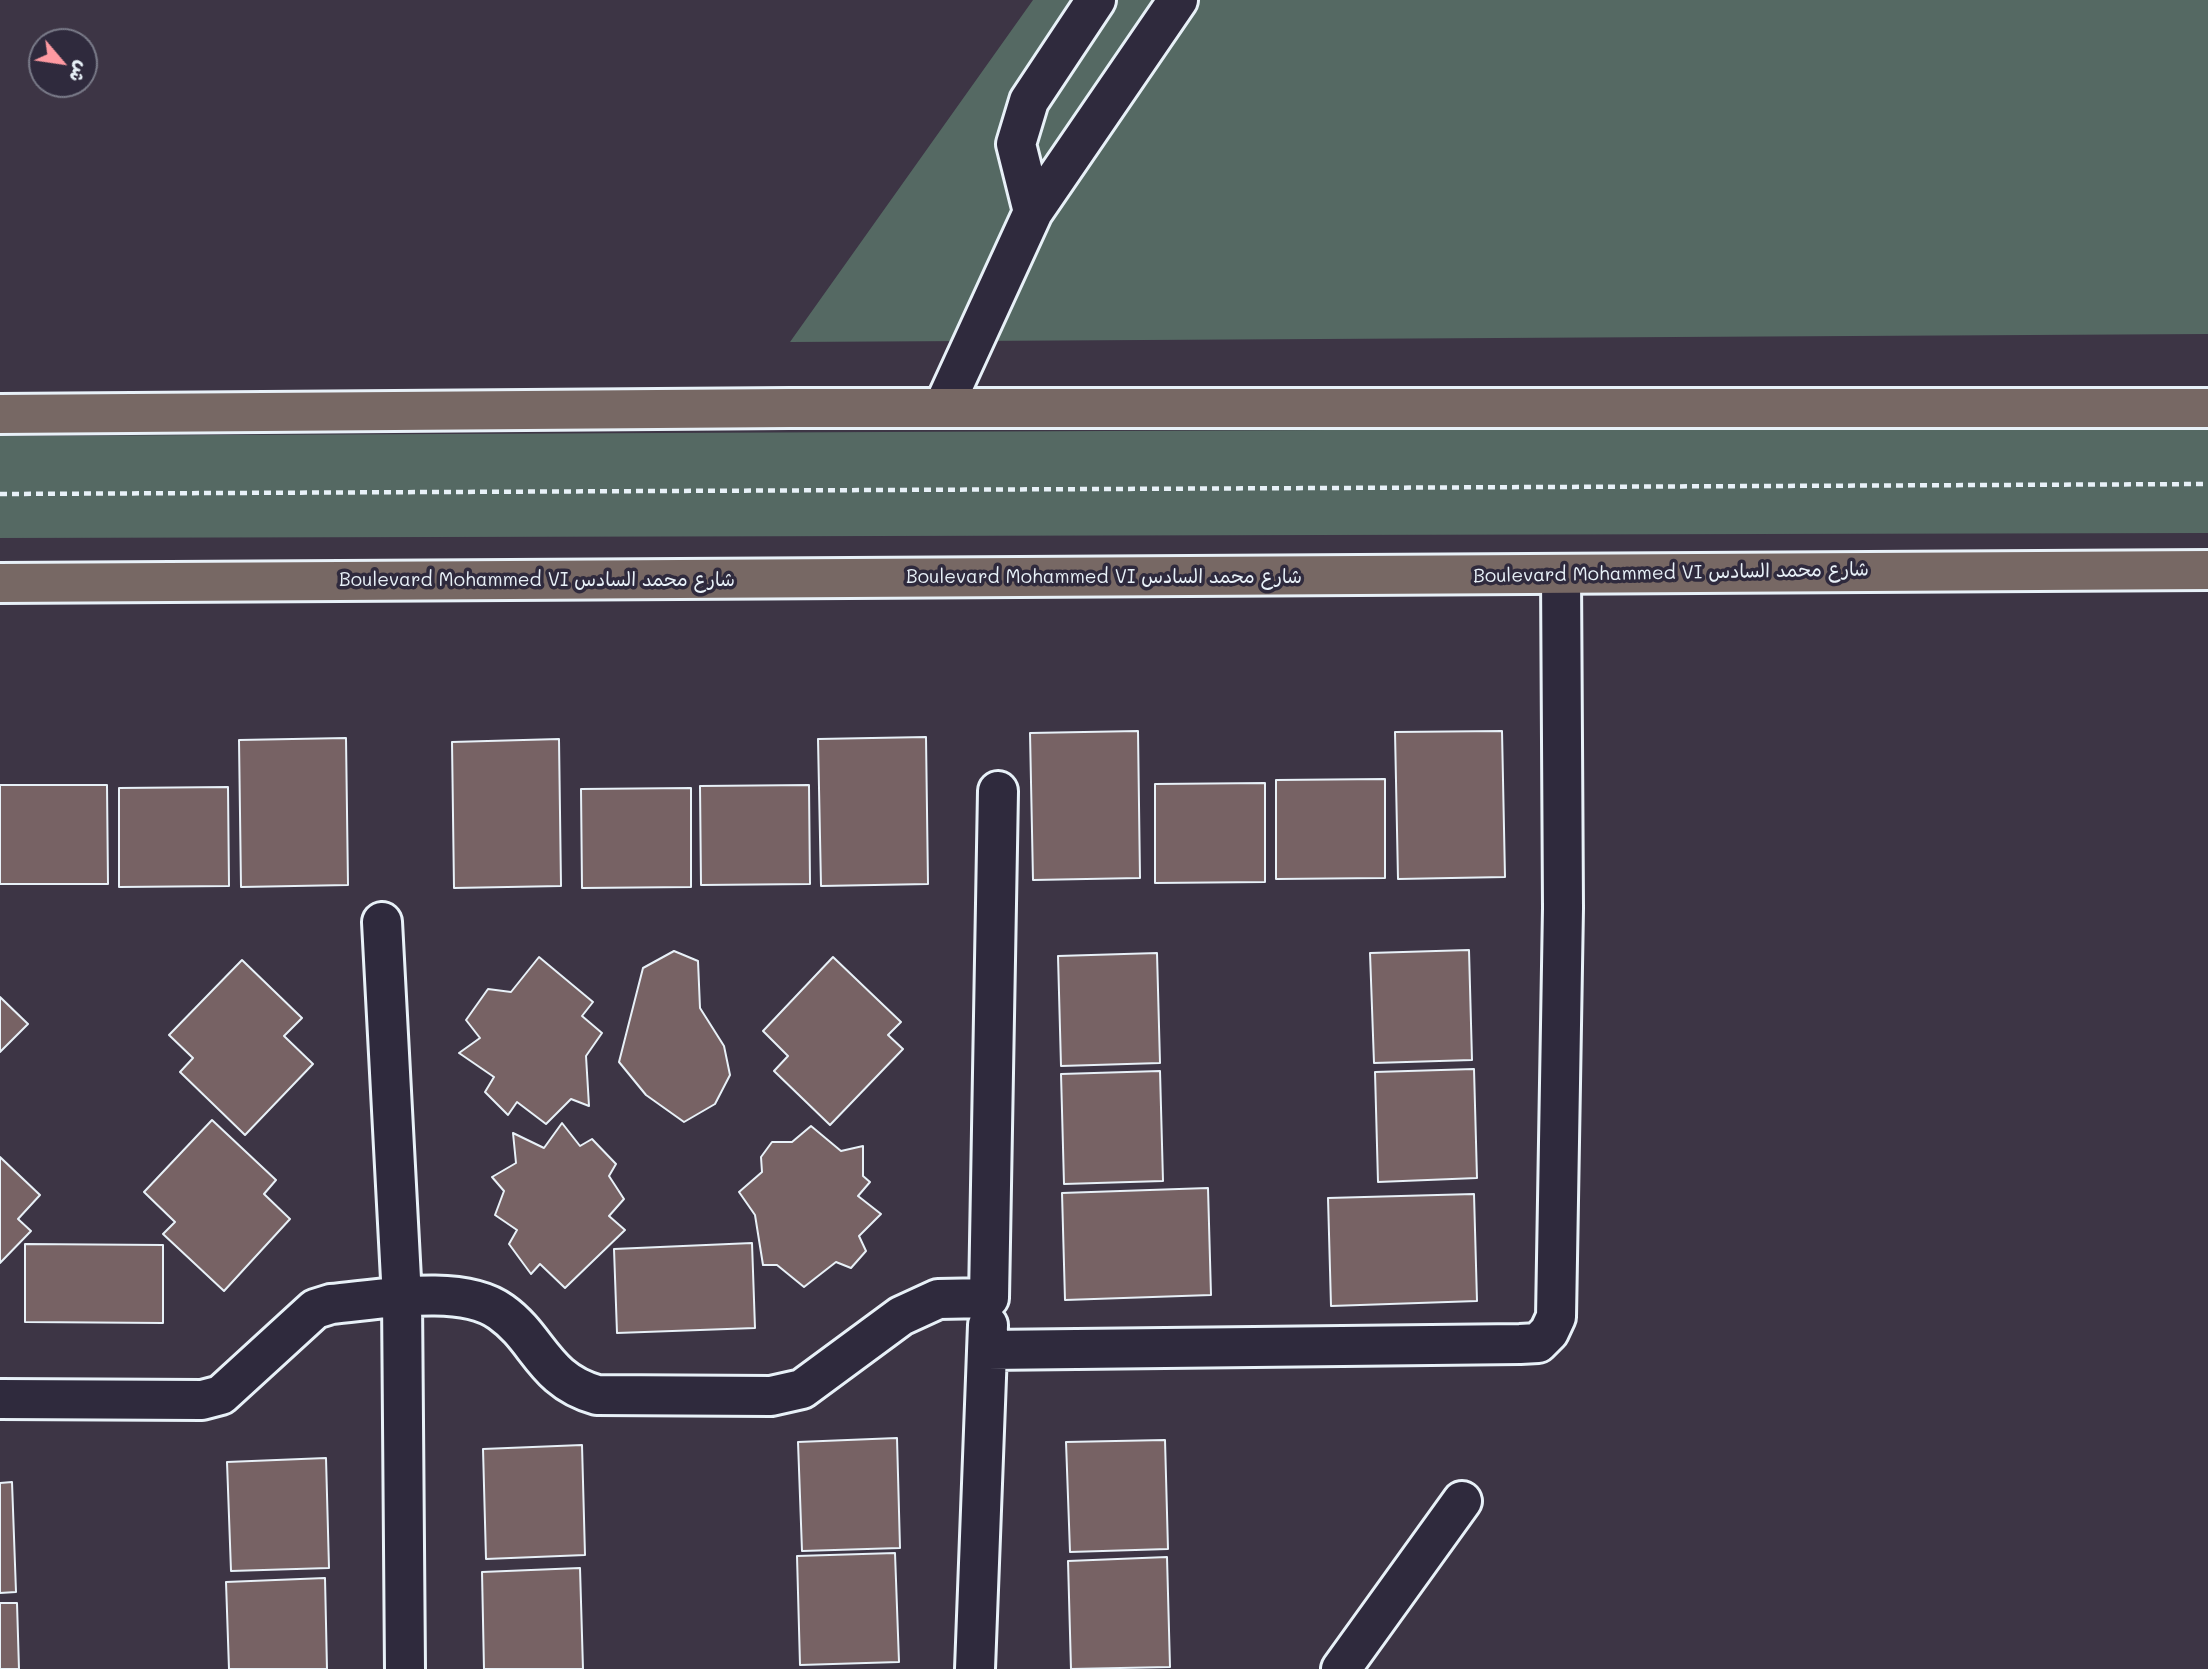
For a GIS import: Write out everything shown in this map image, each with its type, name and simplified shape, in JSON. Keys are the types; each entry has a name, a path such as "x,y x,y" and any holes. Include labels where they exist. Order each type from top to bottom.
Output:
{"main road":[{"path":"0,414 943,408 2208,408"},
{"name":"Boulevard Mohammed VI شارع محمد السادس","path":"0,583 2208,570"}],"street":[{"path":"1033,212 1016,144 1028,101 1096,0"},
{"path":"943,408 1033,212 1178,0"},
{"path":"988,1350 1520,1344 1538,1343 1549,1332 1556,1317 1563,922 1561,575"},
{"path":"975,1669 988,1350 998,791"},
{"path":"382,922 401,1298 405,1669"},
{"path":"0,1399 202,1400 221,1395 315,1309 331,1304 401,1298 458,1297 483,1302 502,1312 547,1364 575,1389 597,1395 771,1396 802,1389 901,1316 939,1299 989,1298"},
{"path":"1341,1669 1462,1501"}],"path":[{"path":"0,494 2208,484"}],"green space":[{"path":"1033,0 2208,0 2208,334 790,342"},
{"path":"2208,426 2208,533 0,538 0,436"}],"building":[{"path":"1138,731 1140,878 1033,880 1030,733"},
{"path":"1502,731 1505,877 1398,879 1395,732"},
{"path":"926,737 928,884 821,886 818,739"},
{"path":"346,738 348,885 241,887 239,740"},
{"path":"559,739 561,886 454,888 452,742"},
{"path":"1385,779 1385,878 1276,879 1276,780"},
{"path":"1265,783 1265,882 1155,883 1155,784"},
{"path":"0,785 107,785 108,884 0,884"},
{"path":"809,785 810,884 701,885 700,786"},
{"path":"228,787 229,886 119,887 119,788"},
{"path":"691,788 691,887 582,888 581,789"},
{"path":"1469,950 1472,1060 1374,1063 1370,953"},
{"path":"674,951 698,961 700,1008 724,1046 730,1075 715,1104 684,1122 646,1095 619,1062 643,968"},
{"path":"1157,953 1160,1063 1061,1066 1058,956"},
{"path":"539,957 593,1002 582,1016 602,1033 586,1056 589,1106 571,1099 546,1124 517,1102 508,1115 485,1092 494,1077 459,1053 480,1038 466,1020 488,989 511,992"},
{"path":"833,957 901,1022 888,1035 903,1049 830,1125 774,1071 788,1056 763,1031"},
{"path":"242,960 302,1018 284,1036 313,1064 245,1135 180,1072 193,1058 169,1035"},
{"path":"0,997 28,1024 0,1052"},
{"path":"1474,1069 1477,1178 1378,1182 1375,1072"},
{"path":"1160,1071 1163,1181 1064,1184 1061,1074"},
{"path":"212,1120 276,1180 264,1194 290,1219 224,1291 163,1234 175,1222 144,1192"},
{"path":"562,1123 580,1146 592,1139 616,1164 609,1176 624,1199 609,1216 625,1230 565,1288 540,1264 531,1274 509,1244 517,1230 495,1215 504,1191 492,1177 516,1163 513,1133 544,1148"},
{"path":"811,1126 841,1151 863,1146 863,1176 870,1182 858,1196 881,1214 859,1236 866,1251 851,1268 836,1262 804,1287 777,1265 763,1265 755,1215 739,1192 762,1172 761,1157 772,1142 792,1142"},
{"path":"0,1157 40,1195 18,1219 31,1231 0,1263"},
{"path":"1208,1188 1211,1295 1065,1300 1062,1193"},
{"path":"1474,1194 1477,1301 1331,1306 1328,1198"},
{"path":"752,1243 755,1328 617,1333 614,1249"},
{"path":"25,1244 163,1245 163,1323 25,1322"},
{"path":"897,1438 900,1548 802,1551 798,1442"},
{"path":"1165,1440 1168,1549 1070,1552 1066,1442"},
{"path":"582,1445 585,1555 486,1559 483,1449"},
{"path":"326,1458 329,1568 231,1571 227,1462"},
{"path":"12,1482 16,1592 0,1593 0,1483"},
{"path":"895,1553 899,1662 800,1665 797,1556"},
{"path":"1167,1557 1170,1667 1071,1669 1068,1561"},
{"path":"580,1568 583,1669 484,1669 482,1572"},
{"path":"325,1578 327,1669 229,1669 226,1582"},
{"path":"0,1603 17,1603 19,1669 0,1669"}]}
